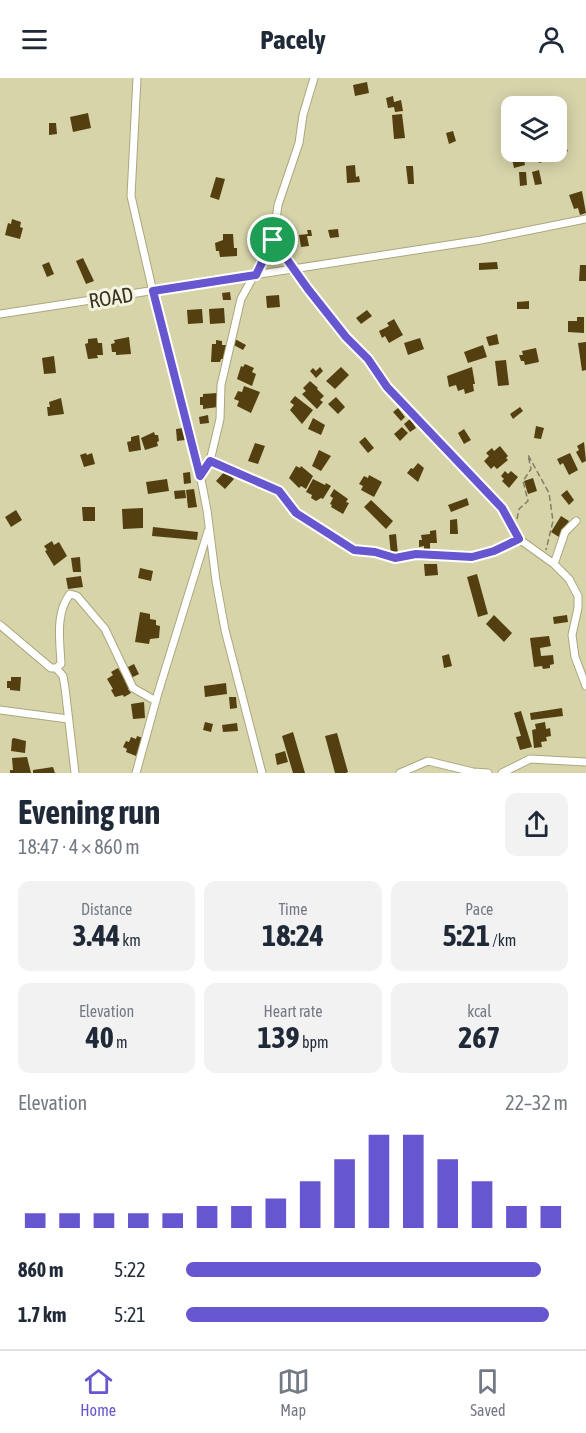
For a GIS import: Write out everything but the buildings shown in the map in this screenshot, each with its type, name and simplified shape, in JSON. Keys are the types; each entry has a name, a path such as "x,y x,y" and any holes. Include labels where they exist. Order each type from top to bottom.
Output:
{"street":[{"path":"137,78 131,196 200,476 225,630 262,773"},
{"path":"200,476 210,461 220,419 221,385 241,299 273,240 278,205 299,143 303,114 314,78"},
{"name":"ROAD","path":"0,314 481,240 586,219"},
{"path":"273,240 346,337 368,359 387,387 502,508 519,539 554,564 569,579 578,596 578,608 572,634 575,657 586,686"},
{"path":"210,461 279,491 296,513 354,550 375,552 395,558 416,554 472,557 494,551 519,539"},
{"path":"554,564 565,532 576,521"},
{"path":"136,773 208,529"},
{"path":"56,668 61,664 60,622 64,601 70,594 77,596 105,629 133,688 156,701"},
{"path":"578,596 586,599"},
{"path":"0,625 51,668 56,668 63,676 75,773"},
{"path":"0,710 68,719"},
{"path":"502,773 530,759 586,762"},
{"path":"400,773 428,761 474,773 488,773"}],"path":[{"path":"514,530 519,509 528,501 523,481 531,469 528,454 549,493 552,521 545,557"}],"route":[{"path":"273,240 308,289 346,337 368,359 387,387 502,508 519,539 494,551 472,557 416,554 395,558 375,552 354,550 296,513 279,491 265,484 210,461 200,476 153,291 256,275 273,240"}]}
